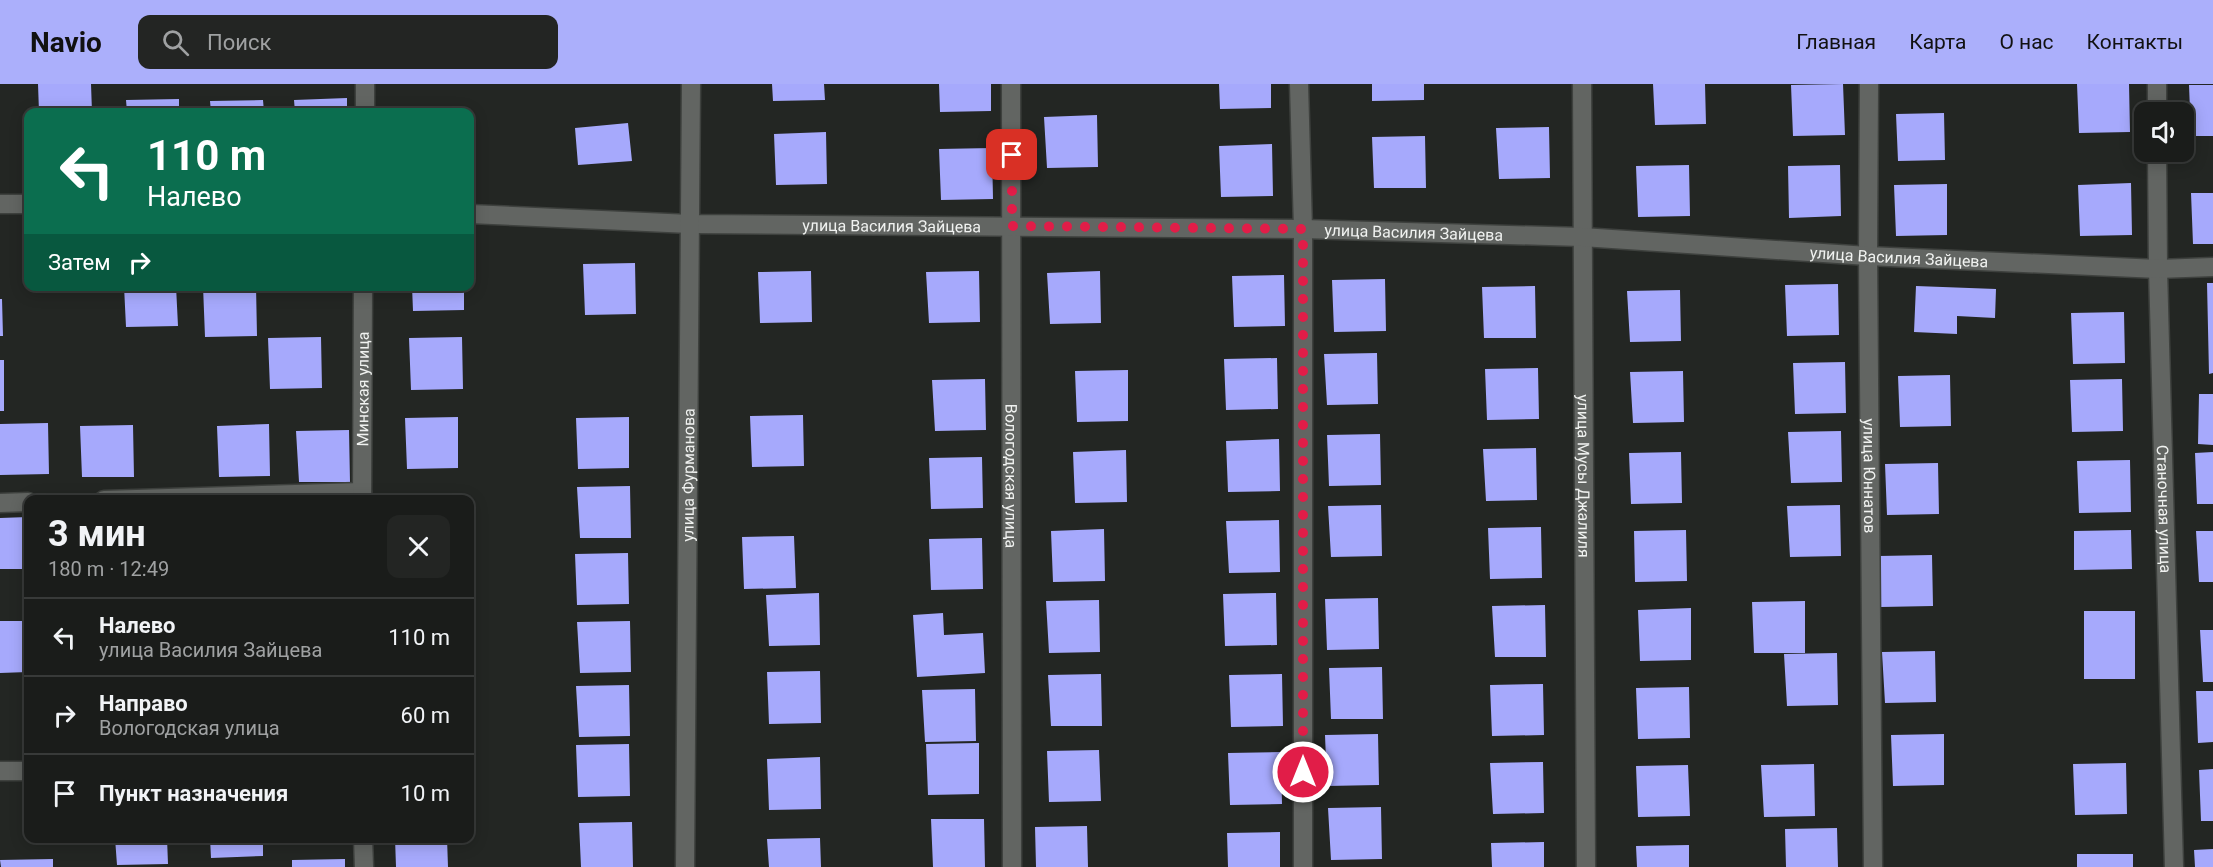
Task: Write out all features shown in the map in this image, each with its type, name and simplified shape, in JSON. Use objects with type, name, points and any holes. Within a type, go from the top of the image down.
[{"type":"street","points":[[365,84],[365,108]]},
{"type":"street","name":"улица Фурманова","points":[[685,867],[691,84]]},
{"type":"street","name":"Вологодская улица","points":[[1011,84],[1012,867]]},
{"type":"street","points":[[1299,84],[1303,229],[1303,867]]},
{"type":"street","name":"улица Мусы Джалиля","points":[[1582,84],[1586,867]]},
{"type":"street","name":"улица Юннатов","points":[[1869,84],[1868,256],[1874,867]]},
{"type":"street","points":[[2157,84],[2157,102]]},
{"type":"street","name":"Станочная улица","points":[[2157,162],[2174,867]]},
{"type":"street","points":[[0,204],[24,204]]},
{"type":"street","name":"улица Василия Зайцева","points":[[474,214],[690,224],[1303,229],[1582,237],[1868,256],[2158,269],[2213,267]]},
{"type":"street","name":"Минская улица","points":[[362,495],[363,291]]},
{"type":"street","points":[[0,503],[24,502]]},
{"type":"street","points":[[0,771],[24,771]]},
{"type":"street","points":[[363,843],[364,867]]},
{"type":"building","points":[[38,84],[91,84],[92,108],[39,108]]},
{"type":"building","points":[[772,84],[824,84],[825,100],[773,101]]},
{"type":"building","points":[[939,84],[991,84],[991,111],[940,112]]},
{"type":"building","points":[[1219,84],[1271,84],[1271,108],[1220,109]]},
{"type":"building","points":[[1372,84],[1424,84],[1424,100],[1372,101]]},
{"type":"building","points":[[1653,84],[1705,84],[1706,124],[1655,125]]},
{"type":"building","points":[[1843,84],[1845,135],[1793,136],[1791,85]]},
{"type":"building","points":[[2077,84],[2129,84],[2130,132],[2079,133]]},
{"type":"building","points":[[2189,85],[2213,85],[2213,136],[2194,136],[2194,102],[2190,102]]},
{"type":"building","points":[[347,98],[347,108],[295,108],[294,100]]},
{"type":"building","points":[[179,99],[179,108],[127,108],[126,100]]},
{"type":"building","points":[[263,100],[264,108],[211,108],[210,101]]},
{"type":"building","points":[[1944,113],[1945,160],[1898,161],[1896,114]]},
{"type":"building","points":[[1097,115],[1098,167],[1047,168],[1044,117]]},
{"type":"building","points":[[628,123],[632,161],[578,165],[575,128]]},
{"type":"building","points":[[1549,127],[1550,178],[1499,179],[1496,128]]},
{"type":"building","points":[[826,132],[827,184],[776,185],[774,134]]},
{"type":"building","points":[[1425,136],[1426,188],[1374,188],[1372,137]]},
{"type":"building","points":[[1272,144],[1273,196],[1221,197],[1219,146]]},
{"type":"building","points":[[992,148],[993,199],[941,200],[939,149]]},
{"type":"building","points":[[1689,165],[1690,216],[1638,217],[1636,166]]},
{"type":"building","points":[[1840,165],[1841,216],[1789,218],[1788,166]]},
{"type":"building","points":[[2131,183],[2132,235],[2080,236],[2078,185]]},
{"type":"building","points":[[1947,184],[1947,235],[1896,236],[1894,185]]},
{"type":"building","points":[[2191,193],[2213,193],[2213,244],[2193,244]]},
{"type":"building","points":[[635,263],[636,314],[585,315],[583,264]]},
{"type":"building","points":[[811,271],[812,322],[760,323],[758,272]]},
{"type":"building","points":[[979,271],[980,322],[929,323],[926,272]]},
{"type":"building","points":[[1100,271],[1101,323],[1050,324],[1047,273]]},
{"type":"building","points":[[1284,275],[1285,326],[1234,327],[1232,276]]},
{"type":"building","points":[[1385,279],[1386,331],[1334,332],[1332,280]]},
{"type":"building","points":[[2207,283],[2213,283],[2213,373],[2209,374]]},
{"type":"building","points":[[1838,284],[1839,335],[1787,336],[1785,285]]},
{"type":"building","points":[[1535,286],[1536,338],[1484,338],[1482,287]]},
{"type":"building","points":[[1916,286],[1996,289],[1995,318],[1957,316],[1957,334],[1914,332]]},
{"type":"building","points":[[1680,290],[1681,341],[1630,342],[1627,291]]},
{"type":"building","points":[[124,291],[176,291],[178,326],[126,327]]},
{"type":"building","points":[[203,291],[256,291],[257,336],[205,337]]},
{"type":"building","points":[[412,291],[464,291],[464,310],[413,311]]},
{"type":"building","points":[[0,299],[2,299],[3,336],[0,336]]},
{"type":"building","points":[[2124,312],[2125,363],[2073,364],[2071,313]]},
{"type":"building","points":[[321,337],[322,388],[270,389],[268,338]]},
{"type":"building","points":[[462,337],[463,389],[411,390],[409,338]]},
{"type":"building","points":[[1377,353],[1378,404],[1327,405],[1324,354]]},
{"type":"building","points":[[1277,358],[1278,409],[1226,410],[1224,359]]},
{"type":"building","points":[[0,360],[4,360],[4,411],[0,411]]},
{"type":"building","points":[[1845,362],[1846,413],[1795,414],[1793,363]]},
{"type":"building","points":[[1538,368],[1539,419],[1487,420],[1485,369]]},
{"type":"building","points":[[1128,370],[1128,421],[1077,422],[1075,371]]},
{"type":"building","points":[[1683,371],[1684,422],[1633,423],[1630,372]]},
{"type":"building","points":[[1950,375],[1951,426],[1900,427],[1898,376]]},
{"type":"building","points":[[985,379],[986,430],[935,431],[932,380]]},
{"type":"building","points":[[2122,379],[2123,431],[2072,432],[2070,380]]},
{"type":"building","points":[[2199,394],[2213,394],[2213,445],[2198,444]]},
{"type":"building","points":[[803,415],[804,466],[752,467],[750,416]]},
{"type":"building","points":[[458,417],[458,468],[407,469],[405,418]]},
{"type":"building","points":[[629,417],[629,468],[578,469],[576,418]]},
{"type":"building","points":[[48,423],[49,474],[0,475],[0,424]]},
{"type":"building","points":[[269,424],[270,476],[219,477],[217,426]]},
{"type":"building","points":[[133,425],[134,477],[82,477],[80,426]]},
{"type":"building","points":[[349,430],[350,482],[299,482],[296,431]]},
{"type":"building","points":[[1841,431],[1842,482],[1791,483],[1788,432]]},
{"type":"building","points":[[1380,434],[1381,485],[1329,486],[1327,435]]},
{"type":"building","points":[[1279,439],[1280,491],[1228,492],[1226,441]]},
{"type":"building","points":[[1536,448],[1537,500],[1486,501],[1483,449]]},
{"type":"building","points":[[1126,450],[1127,502],[1075,503],[1073,452]]},
{"type":"building","points":[[1681,452],[1682,503],[1631,504],[1629,453]]},
{"type":"building","points":[[2213,452],[2213,504],[2197,504],[2195,453]]},
{"type":"building","points":[[982,457],[983,508],[931,509],[929,458]]},
{"type":"building","points":[[2130,460],[2131,512],[2079,513],[2077,461]]},
{"type":"building","points":[[1938,463],[1939,514],[1887,515],[1885,464]]},
{"type":"building","points":[[630,486],[631,538],[580,538],[577,487]]},
{"type":"building","points":[[1381,505],[1382,556],[1331,557],[1328,506]]},
{"type":"building","points":[[1840,505],[1841,556],[1790,557],[1787,506]]},
{"type":"building","points":[[24,517],[24,569],[0,569],[0,518]]},
{"type":"building","points":[[1279,520],[1280,572],[1229,573],[1226,521]]},
{"type":"building","points":[[1541,527],[1542,578],[1490,579],[1488,528]]},
{"type":"building","points":[[1104,529],[1105,581],[1053,582],[1051,531]]},
{"type":"building","points":[[1686,530],[1687,581],[1635,582],[1634,531]]},
{"type":"building","points":[[2131,530],[2132,569],[2074,570],[2074,531]]},
{"type":"building","points":[[2196,531],[2213,531],[2213,582],[2199,582]]},
{"type":"building","points":[[794,536],[796,588],[744,589],[742,537]]},
{"type":"building","points":[[982,538],[983,589],[931,590],[929,539]]},
{"type":"building","points":[[628,553],[629,604],[577,605],[575,554]]},
{"type":"building","points":[[1932,555],[1933,606],[1881,607],[1879,556]]},
{"type":"building","points":[[819,593],[820,645],[769,646],[766,595]]},
{"type":"building","points":[[1276,593],[1277,645],[1225,646],[1223,594]]},
{"type":"building","points":[[1378,598],[1379,649],[1327,650],[1325,599]]},
{"type":"building","points":[[1099,600],[1100,652],[1049,653],[1046,601]]},
{"type":"building","points":[[1805,601],[1805,653],[1754,653],[1752,602]]},
{"type":"building","points":[[1545,605],[1546,657],[1495,657],[1492,606]]},
{"type":"building","points":[[1691,608],[1691,660],[1640,661],[1638,610]]},
{"type":"building","points":[[2084,611],[2135,611],[2135,679],[2084,679]]},
{"type":"building","points":[[943,613],[944,635],[983,633],[985,673],[917,677],[913,615]]},
{"type":"building","points":[[0,621],[24,621],[24,672],[0,673]]},
{"type":"building","points":[[630,621],[631,672],[580,673],[577,622]]},
{"type":"building","points":[[2200,630],[2213,630],[2213,682],[2203,682]]},
{"type":"building","points":[[1935,651],[1936,702],[1885,703],[1882,652]]},
{"type":"building","points":[[1837,653],[1838,705],[1787,706],[1784,654]]},
{"type":"building","points":[[1382,667],[1383,719],[1331,719],[1329,668]]},
{"type":"building","points":[[820,671],[821,723],[769,724],[767,672]]},
{"type":"building","points":[[1101,674],[1102,726],[1051,726],[1048,675]]},
{"type":"building","points":[[1282,674],[1283,726],[1231,727],[1229,675]]},
{"type":"building","points":[[1543,684],[1544,735],[1492,736],[1490,685]]},
{"type":"building","points":[[629,685],[630,736],[579,737],[576,686]]},
{"type":"building","points":[[1689,687],[1690,738],[1638,739],[1636,688]]},
{"type":"building","points":[[975,689],[976,741],[925,742],[922,690]]},
{"type":"building","points":[[2196,691],[2213,691],[2213,742],[2198,743]]},
{"type":"building","points":[[1378,734],[1379,785],[1327,786],[1325,735]]},
{"type":"building","points":[[1944,734],[1944,785],[1893,786],[1891,735]]},
{"type":"building","points":[[979,743],[979,794],[928,795],[926,744]]},
{"type":"building","points":[[629,744],[630,796],[578,797],[576,745]]},
{"type":"building","points":[[1099,750],[1101,801],[1049,802],[1047,751]]},
{"type":"building","points":[[1281,752],[1282,804],[1230,805],[1228,753]]},
{"type":"building","points":[[820,757],[821,809],[769,810],[767,759]]},
{"type":"building","points":[[1543,762],[1544,813],[1493,814],[1490,763]]},
{"type":"building","points":[[2126,763],[2127,814],[2075,815],[2073,764]]},
{"type":"building","points":[[1814,764],[1815,816],[1764,817],[1761,765]]},
{"type":"building","points":[[1688,765],[1690,816],[1638,817],[1636,766]]},
{"type":"building","points":[[2213,769],[2213,821],[2201,821],[2199,770]]},
{"type":"building","points":[[1381,807],[1382,859],[1331,860],[1328,808]]},
{"type":"building","points":[[931,819],[984,819],[985,867],[933,867]]},
{"type":"building","points":[[632,822],[633,867],[581,867],[579,823]]},
{"type":"building","points":[[1087,826],[1088,867],[1036,867],[1035,827]]},
{"type":"building","points":[[1837,828],[1838,867],[1786,867],[1785,829]]},
{"type":"building","points":[[1280,832],[1280,867],[1228,867],[1227,833]]},
{"type":"building","points":[[820,838],[821,867],[769,867],[767,839]]},
{"type":"building","points":[[1544,842],[1544,867],[1492,867],[1491,843]]},
{"type":"building","points":[[115,843],[167,843],[168,864],[117,865]]},
{"type":"building","points":[[210,843],[263,843],[263,856],[211,858]]},
{"type":"building","points":[[395,843],[447,843],[448,867],[396,867]]},
{"type":"building","points":[[1689,845],[1689,867],[1637,867],[1636,846]]},
{"type":"building","points":[[2213,849],[2213,867],[2195,867],[2194,850]]},
{"type":"building","points":[[2077,854],[2133,854],[2133,867],[2077,867]]},
{"type":"building","points":[[53,859],[53,867],[1,867],[0,860]]},
{"type":"building","points":[[345,859],[345,867],[292,867],[292,860]]},
{"type":"route","points":[[1012,155],[1012,226],[1303,229],[1303,772]]}]
